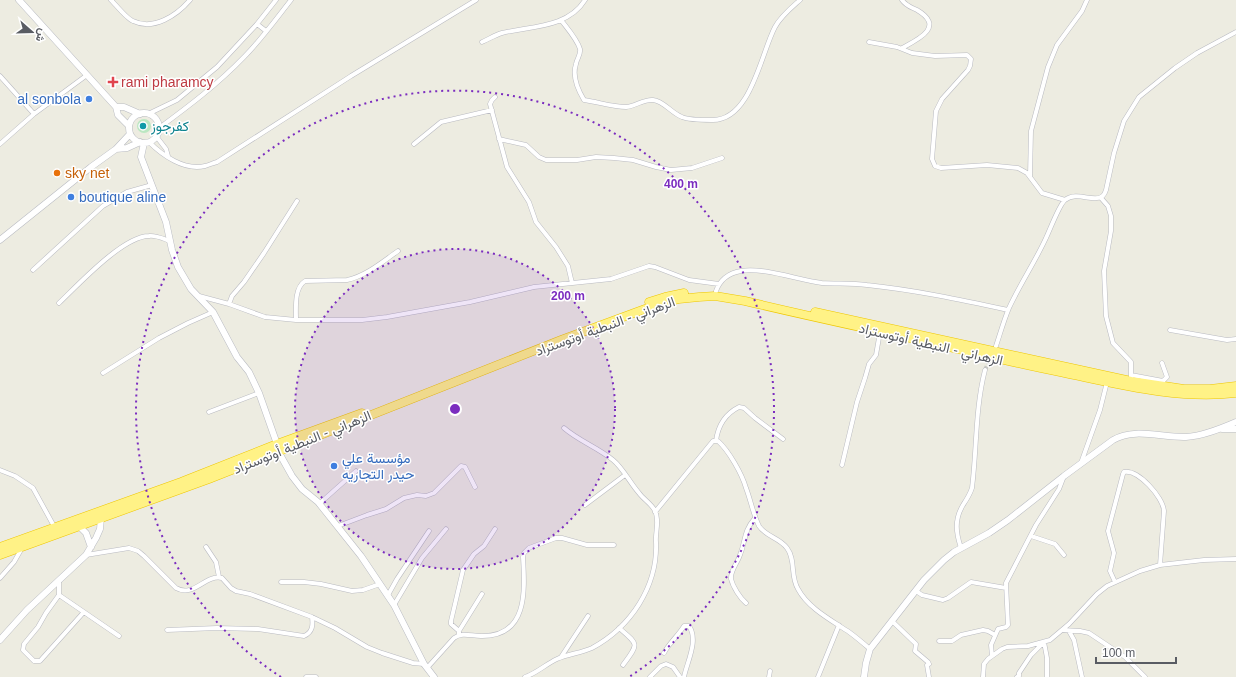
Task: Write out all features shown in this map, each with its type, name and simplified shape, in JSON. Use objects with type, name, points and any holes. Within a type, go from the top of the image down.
[{"type":"highway","name":"الزهراني - النبطية أوتوستراد","points":[[278,448],[646,303],[682,293],[717,288],[920,338],[1008,362],[1107,382],[1180,394],[1216,395],[1236,393]]},
{"type":"highway","name":"الزهراني - النبطية أوتوستراد","points":[[0,555],[101,518],[166,491],[561,340],[653,306],[679,299],[715,296],[745,301],[880,332],[920,338],[1184,389],[1210,389],[1236,386]]},
{"type":"highway","name":"الزهراني - النبطية أوتوستراد","points":[[0,547],[166,491]]},
{"type":"street","points":[[19,0],[116,107],[118,115],[129,126]]},
{"type":"street","points":[[111,0],[132,21],[145,25],[170,18],[181,10],[190,0]]},
{"type":"street","points":[[116,107],[124,107],[140,114],[148,114],[177,100],[212,72],[257,24],[276,0]]},
{"type":"street","points":[[116,149],[127,148],[156,136],[159,128],[217,83],[245,56],[291,0]]},
{"type":"street","points":[[140,114],[131,120],[129,126],[130,134],[133,138],[144,142],[162,154],[182,164],[192,167],[204,167],[217,162],[351,76],[476,0]]},
{"type":"street","points":[[482,42],[500,33],[539,27],[561,20],[574,12],[585,0]]},
{"type":"street","points":[[561,20],[580,49],[580,55],[576,64],[575,73],[577,83],[584,100],[628,107],[651,100],[660,102],[682,117],[713,120],[721,119],[727,116],[736,110],[746,98],[775,26],[800,0]]},
{"type":"street","points":[[902,0],[923,15],[930,27],[923,36],[902,48]]},
{"type":"street","points":[[1030,176],[1031,131],[1048,67],[1057,45],[1082,11],[1088,0]]},
{"type":"street","points":[[257,24],[266,31]]},
{"type":"street","points":[[1101,198],[1106,190],[1114,153],[1124,121],[1139,97],[1175,68],[1210,45],[1236,32]]},
{"type":"street","points":[[869,42],[902,48],[912,53],[936,56],[967,55],[971,59],[972,62],[968,70],[942,99],[938,106],[931,155],[935,166],[941,168],[978,165],[1024,170],[1042,193],[1065,200],[1075,196],[1101,198],[1108,206],[1111,216],[1111,231],[1104,271],[1104,292],[1106,316],[1113,343],[1131,361],[1131,378],[1163,381],[1167,378],[1167,375],[1162,363]]},
{"type":"street","points":[[0,144],[34,114],[87,75]]},
{"type":"street","points":[[0,76],[34,114]]},
{"type":"street","points":[[495,97],[491,102],[492,110],[506,167],[529,202],[536,222],[556,247],[568,266],[572,283]]},
{"type":"street","points":[[414,144],[441,122],[492,110]]},
{"type":"street","points":[[148,114],[156,119],[159,128]]},
{"type":"street","points":[[0,240],[91,167],[116,149],[130,134]]},
{"type":"street","points":[[156,136],[166,149],[168,156]]},
{"type":"street","points":[[499,139],[526,145],[539,157],[546,160],[577,160],[596,157],[614,158],[633,160],[671,170],[692,168],[722,158]]},
{"type":"street","points":[[144,142],[141,157],[166,222],[178,267],[191,289],[213,312],[237,356],[249,372],[259,393],[278,448],[292,476],[302,489],[319,504],[338,526],[361,556],[394,605],[428,672]]},
{"type":"street","points":[[33,270],[103,206],[127,192],[152,185]]},
{"type":"street","points":[[996,346],[1008,310],[1025,275],[1044,244],[1065,200]]},
{"type":"street","points":[[229,304],[232,296],[244,282],[264,253],[297,201]]},
{"type":"street","points":[[59,303],[122,246],[131,241],[149,235],[170,241]]},
{"type":"street","points":[[296,320],[298,289],[302,283],[305,281],[353,279],[372,270],[398,251]]},
{"type":"street","points":[[198,296],[229,304],[265,317],[296,320],[362,320],[470,302],[534,287],[610,279],[649,266],[717,288],[726,276],[742,270],[822,283],[885,287],[1008,310]]},
{"type":"street","points":[[103,373],[159,338],[213,312]]},
{"type":"street","points":[[1170,330],[1222,339],[1236,339]]},
{"type":"street","points":[[842,465],[857,402],[869,364],[876,355],[880,332]]},
{"type":"street","points":[[961,548],[956,532],[956,522],[959,512],[971,493],[972,488],[977,414],[979,396],[985,370]]},
{"type":"street","points":[[1081,464],[1100,410],[1107,382]]},
{"type":"street","points":[[209,412],[259,393]]},
{"type":"street","points":[[716,441],[717,431],[722,419],[739,407],[744,408],[783,439]]},
{"type":"street","points":[[864,677],[870,649],[916,591],[944,560],[1008,520],[1064,476],[1118,437],[1131,434],[1143,434],[1186,437],[1221,429],[1236,422]]},
{"type":"street","points":[[526,677],[532,675],[547,664],[561,657],[592,647],[606,639],[619,628],[633,612],[647,591],[656,564],[657,530],[655,512],[612,459],[601,450],[572,436],[564,428]]},
{"type":"street","points":[[1221,429],[1236,429]]},
{"type":"street","points":[[655,512],[713,441],[716,441]]},
{"type":"street","points":[[716,441],[723,446],[740,473],[746,487],[755,518],[760,528],[777,539],[790,553],[794,583],[803,597],[870,649]]},
{"type":"street","points":[[338,526],[386,509],[404,498],[413,495],[426,496],[434,493],[461,466],[465,467],[475,487]]},
{"type":"street","points":[[0,470],[15,476],[33,488],[55,528]]},
{"type":"street","points":[[319,504],[339,484],[356,471]]},
{"type":"street","points":[[1115,582],[1110,571],[1114,553],[1108,531],[1124,472],[1130,472],[1154,489],[1163,504],[1164,511],[1160,565]]},
{"type":"street","points":[[585,505],[625,475]]},
{"type":"street","points":[[992,656],[991,645],[998,629],[1008,626],[1006,588],[1008,579],[1030,536],[1059,489],[1064,476]]},
{"type":"street","points":[[0,640],[27,610],[86,555],[100,529],[101,518]]},
{"type":"street","points":[[746,603],[737,594],[731,579],[740,556],[746,530],[755,518]]},
{"type":"street","points":[[79,526],[86,533],[91,547]]},
{"type":"street","points":[[495,529],[484,546],[470,559],[461,575],[451,621],[451,624],[459,633],[487,636],[505,632],[511,627],[518,616],[522,603],[524,590],[523,557],[524,553],[529,548],[562,538],[587,545],[614,545]]},
{"type":"street","points":[[394,605],[422,558],[446,530]]},
{"type":"street","points":[[388,595],[429,531]]},
{"type":"street","points":[[1030,536],[1055,544],[1064,555]]},
{"type":"street","points":[[0,578],[14,562],[22,547]]},
{"type":"street","points":[[206,547],[216,562],[219,577]]},
{"type":"street","points":[[86,555],[129,548],[138,551],[176,588],[181,591],[187,591],[219,577],[224,579],[229,586],[236,591],[250,594],[312,617],[372,649],[413,663],[428,672]]},
{"type":"street","points":[[983,677],[984,664],[1002,649],[1007,647],[1028,646],[1050,640],[1062,630],[1096,594],[1107,586],[1140,570],[1160,565],[1204,560],[1236,559]]},
{"type":"street","points":[[59,580],[59,595],[23,647],[23,650],[34,661],[40,661],[83,613]]},
{"type":"street","points":[[281,582],[315,583],[352,591],[363,590],[380,584]]},
{"type":"street","points":[[916,591],[922,595],[941,600],[948,598],[971,582],[1006,588]]},
{"type":"street","points":[[428,672],[459,633],[482,594]]},
{"type":"street","points":[[59,595],[83,613],[119,636]]},
{"type":"street","points":[[561,657],[588,616]]},
{"type":"street","points":[[167,630],[217,628],[262,629],[304,636],[311,631],[312,617]]},
{"type":"street","points":[[892,621],[916,644],[915,651],[928,662],[929,677]]},
{"type":"street","points":[[664,653],[684,626],[689,626],[691,630],[692,643],[684,677]]},
{"type":"street","points":[[818,677],[839,626]]},
{"type":"street","points":[[619,628],[632,639],[635,644],[635,649],[623,665]]},
{"type":"street","points":[[939,640],[952,641],[961,635],[983,630],[995,635]]},
{"type":"street","points":[[1062,630],[1090,633],[1125,657],[1145,677]]},
{"type":"street","points":[[1069,631],[1074,640],[1082,677]]},
{"type":"street","points":[[1017,677],[1031,655],[1044,642]]},
{"type":"street","points":[[1044,642],[1047,658],[1047,677]]},
{"type":"street","points":[[650,677],[661,666],[666,664],[673,667],[680,677]]},
{"type":"street","points":[[769,677],[770,671]]},
{"type":"street","points":[[306,677],[316,677]]},
{"type":"green space","points":[[141,119],[147,119],[151,123],[151,129],[147,133],[141,133],[137,129],[137,123]]},
{"type":"tunnel","points":[[985,370],[991,357]]},
{"type":"place","name":"rami pharamcy","points":[[113,82]]},
{"type":"place","name":"al sonbola","points":[[89,99]]},
{"type":"place","name":"كفرجوز","points":[[143,126]]},
{"type":"place","name":"sky net","points":[[57,173]]},
{"type":"place","name":"boutique aline","points":[[71,197]]},
{"type":"place","name":"مؤسسة علي حيدر التجاريه","points":[[334,466]]}]
